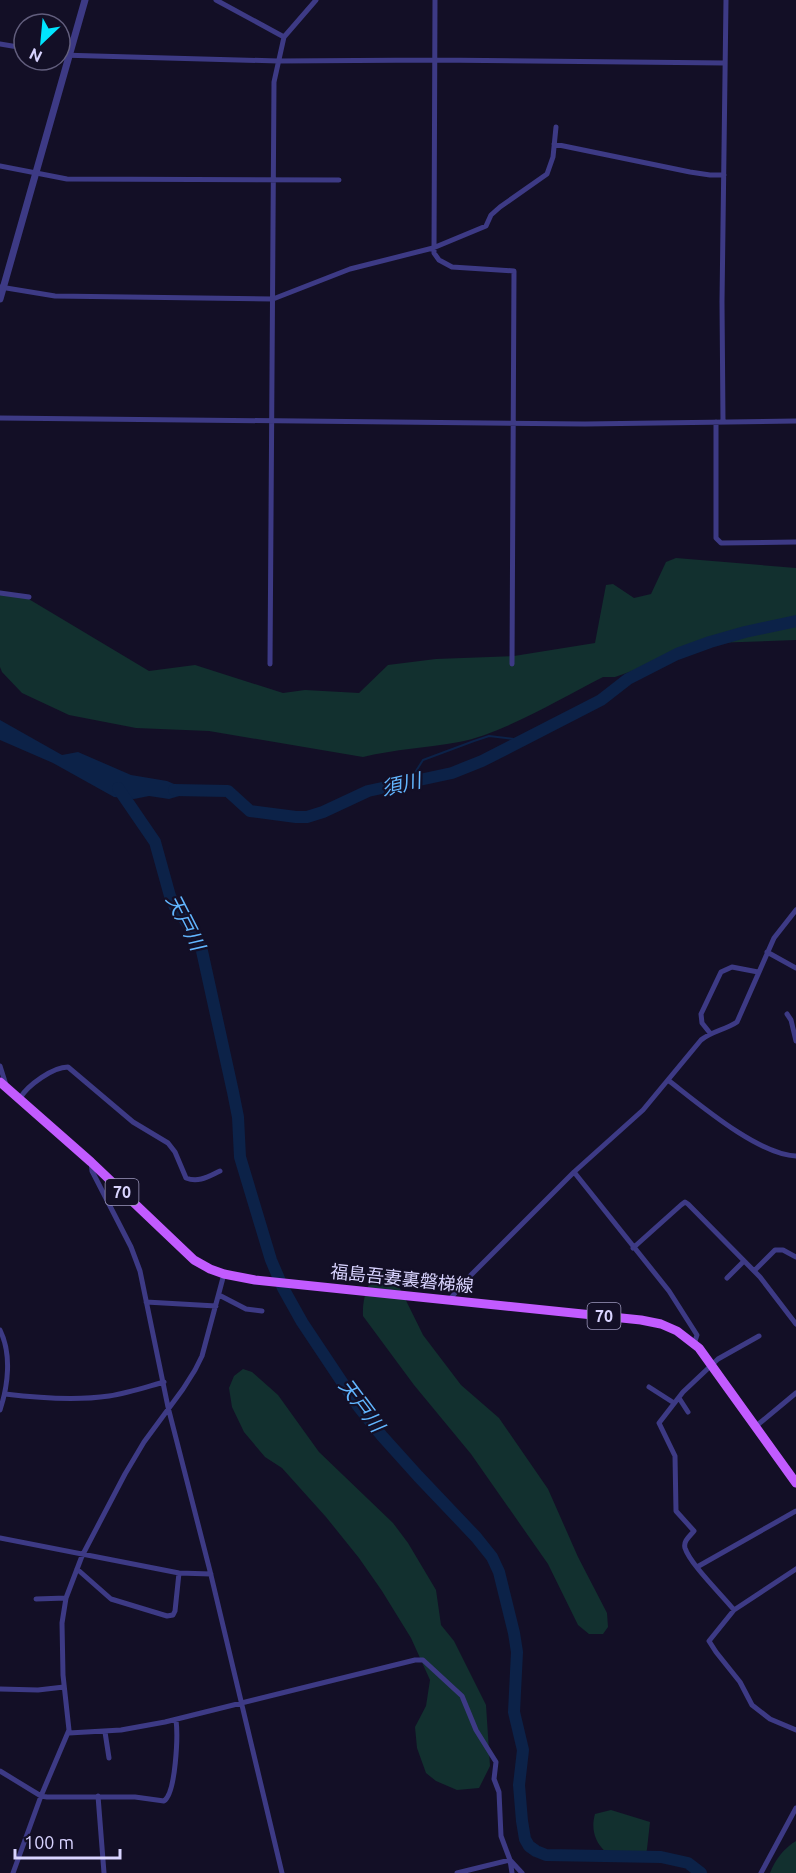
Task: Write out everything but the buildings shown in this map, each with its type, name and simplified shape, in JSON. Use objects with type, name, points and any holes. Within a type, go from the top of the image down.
[{"type":"main road","name":"福島吾妻裏磐梯線","points":[[3,1084],[91,1162],[188,1256],[205,1267],[255,1280],[651,1322],[677,1330],[694,1344],[712,1365],[796,1483]]},
{"type":"street","points":[[72,49],[85,0]]},
{"type":"street","points":[[216,0],[284,37]]},
{"type":"street","points":[[270,664],[274,85],[284,37],[316,0]]},
{"type":"street","points":[[435,0],[433,248],[439,260],[452,267],[514,272],[512,664]]},
{"type":"street","points":[[723,422],[726,0]]},
{"type":"street","points":[[72,57],[278,61],[725,63]]},
{"type":"street","points":[[0,299],[66,72]]},
{"type":"street","points":[[2,288],[55,296],[273,299],[350,269],[433,248],[486,226],[491,215],[500,207],[520,191],[543,178],[550,167],[556,128]]},
{"type":"street","points":[[554,144],[690,172],[724,175]]},
{"type":"street","points":[[0,166],[67,178],[339,180]]},
{"type":"street","points":[[0,418],[585,424],[796,422]]},
{"type":"street","points":[[716,422],[716,538],[721,543],[796,543]]},
{"type":"street","points":[[0,593],[29,597]]},
{"type":"street","points":[[450,1299],[466,1280],[574,1172],[643,1110],[701,1040],[729,1027],[739,1019],[767,952],[780,929],[796,910]]},
{"type":"street","points":[[767,952],[796,968]]},
{"type":"street","points":[[710,1034],[702,1023],[701,1014],[721,972],[732,967],[758,972]]},
{"type":"street","points":[[787,1014],[791,1020],[796,1041]]},
{"type":"street","points":[[0,1065],[3,1084]]},
{"type":"street","points":[[20,1098],[24,1091],[38,1080],[60,1068],[68,1067],[133,1122],[168,1143],[175,1152],[186,1178],[203,1179],[220,1171]]},
{"type":"street","points":[[668,1080],[735,1130],[772,1150],[796,1156]]},
{"type":"street","points":[[91,1162],[92,1171],[136,1257],[168,1407],[211,1574],[282,1873]]},
{"type":"street","points":[[574,1172],[669,1291],[697,1335],[694,1344]]},
{"type":"street","points":[[633,1248],[685,1202],[772,1290],[796,1324]]},
{"type":"street","points":[[754,1271],[775,1250],[783,1250],[796,1257]]},
{"type":"street","points":[[727,1278],[744,1261]]},
{"type":"street","points":[[13,1873],[41,1796],[69,1733],[64,1687],[62,1628],[66,1598],[82,1556],[131,1464],[168,1407],[183,1389],[202,1356],[225,1274]]},
{"type":"street","points":[[219,1295],[246,1309],[262,1311]]},
{"type":"street","points":[[146,1302],[216,1306]]},
{"type":"street","points":[[0,1330],[4,1341],[7,1367],[5,1394],[0,1410]]},
{"type":"street","points":[[734,1610],[697,1567],[684,1545],[694,1531],[676,1512],[675,1456],[659,1424],[679,1398],[718,1359],[759,1336]]},
{"type":"street","points":[[5,1394],[95,1397],[129,1392],[164,1382]]},
{"type":"street","points":[[649,1387],[674,1404]]},
{"type":"street","points":[[755,1427],[796,1393]]},
{"type":"street","points":[[679,1398],[688,1412]]},
{"type":"street","points":[[697,1567],[796,1511]]},
{"type":"street","points":[[0,1538],[82,1556],[179,1573],[211,1574]]},
{"type":"street","points":[[77,1569],[111,1599],[167,1616],[173,1615],[175,1611],[179,1573]]},
{"type":"street","points":[[796,1569],[734,1610],[709,1639],[712,1648],[738,1678],[756,1710],[777,1723],[796,1730]]},
{"type":"street","points":[[36,1599],[66,1598]]},
{"type":"street","points":[[69,1733],[105,1732],[176,1720],[415,1660],[426,1662],[462,1696],[476,1730],[496,1762],[494,1779],[498,1792],[499,1828],[512,1873]]},
{"type":"street","points":[[0,1689],[38,1690],[64,1687]]},
{"type":"street","points":[[0,1771],[41,1796],[135,1797],[160,1802],[167,1800],[175,1762],[176,1720]]},
{"type":"street","points":[[105,1732],[109,1758]]},
{"type":"street","points":[[98,1796],[104,1873]]},
{"type":"street","points":[[761,1873],[796,1808]]},
{"type":"street","points":[[458,1873],[510,1860]]},
{"type":"street","points":[[510,1860],[522,1873]]},
{"type":"green space","points":[[676,558],[796,568],[796,640],[712,643],[615,677],[603,677],[514,723],[477,737],[447,744],[363,757],[209,731],[136,728],[69,715],[22,693],[0,667],[0,593],[27,598],[149,671],[195,665],[283,693],[305,690],[359,693],[388,665],[436,659],[514,656],[595,643],[606,585],[613,584],[634,598],[651,594],[666,562]]},
{"type":"green space","points":[[390,1268],[423,1335],[461,1385],[499,1418],[548,1489],[578,1557],[607,1613],[608,1627],[603,1634],[589,1634],[578,1625],[548,1564],[471,1454],[414,1385],[363,1316],[365,1297],[374,1275],[377,1270]]},
{"type":"green space","points":[[243,1369],[252,1372],[278,1395],[319,1452],[393,1523],[408,1543],[436,1590],[441,1625],[454,1641],[486,1705],[490,1766],[479,1788],[457,1790],[436,1781],[426,1773],[417,1748],[415,1727],[426,1706],[430,1680],[411,1638],[359,1558],[326,1517],[282,1468],[265,1457],[244,1432],[232,1407],[229,1388],[234,1376]]},
{"type":"green space","points":[[611,1810],[650,1822],[645,1858],[623,1860],[605,1851],[599,1844],[593,1825],[595,1814]]},
{"type":"green space","points":[[796,1841],[796,1873],[770,1873],[780,1855]]},
{"type":"water","points":[[0,720],[62,755],[78,752],[131,775],[167,781],[193,792],[169,799],[149,796],[134,799],[114,797],[53,763],[0,740]]},
{"type":"waterway","name":"須川","points":[[174,790],[228,791],[250,811],[307,817],[368,791],[452,773],[482,761],[601,700],[628,679],[677,654],[745,632],[796,621]]},
{"type":"waterway","points":[[409,782],[423,760],[474,741],[489,736],[522,740]]},
{"type":"waterway","name":"天戸川","points":[[118,788],[155,842],[170,896],[175,907],[196,935],[202,951],[238,1117],[240,1157],[271,1260],[283,1288],[302,1322],[358,1406],[418,1476],[476,1537],[492,1557],[499,1572],[517,1652],[514,1712],[523,1750],[519,1785],[525,1839],[529,1846],[546,1855],[661,1857],[688,1863],[701,1873]]}]
